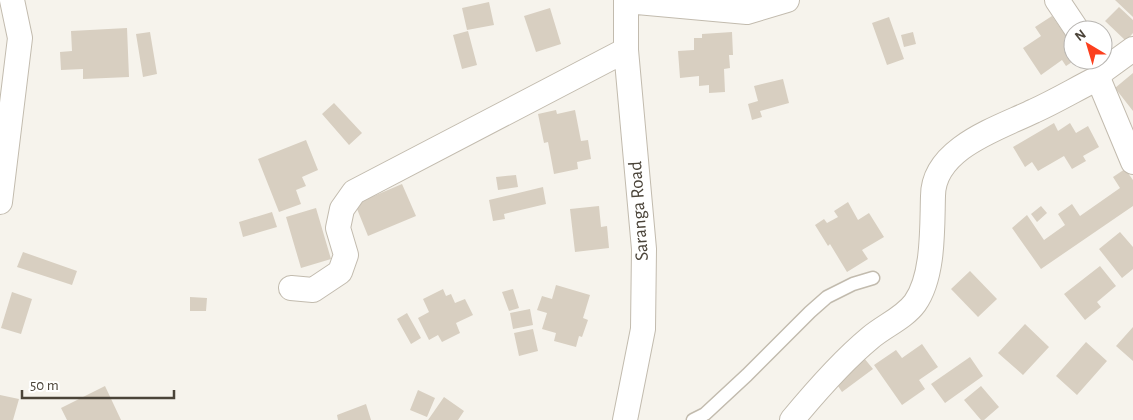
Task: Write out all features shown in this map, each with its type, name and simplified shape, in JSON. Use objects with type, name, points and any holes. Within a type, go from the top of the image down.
[{"type":"street","points":[[0,202],[20,38],[12,0]]},
{"type":"street","points":[[626,1],[747,12],[787,0]]},
{"type":"street","points":[[1057,0],[1070,20]]},
{"type":"street","name":"Saranga Road","points":[[625,420],[643,328],[644,250],[626,50],[626,1]]},
{"type":"street","points":[[1113,61],[1133,49]]},
{"type":"street","points":[[291,288],[313,290],[340,272],[346,255],[338,228],[342,209],[354,192],[626,50]]},
{"type":"street","points":[[792,420],[847,359],[871,337],[915,304],[923,288],[931,256],[932,193],[938,174],[948,160],[961,147],[982,135],[1035,111],[1098,70]]},
{"type":"street","points":[[1100,70],[1133,162]]},
{"type":"lane","points":[[693,420],[705,414],[827,297],[853,284],[873,278]]},
{"type":"building","points":[[1115,0],[1133,0],[1133,17]]},
{"type":"building","points":[[489,2],[494,25],[467,30],[462,8]]},
{"type":"building","points":[[1119,7],[1133,20],[1133,33],[1126,41],[1113,29],[1113,20],[1106,20]]},
{"type":"building","points":[[550,8],[561,44],[536,52],[524,16]]},
{"type":"building","points":[[1052,16],[1063,32],[1063,62],[1062,60],[1041,75],[1023,48],[1041,36],[1035,27]]},
{"type":"building","points":[[889,17],[904,59],[887,65],[872,23]]},
{"type":"building","points":[[127,28],[129,77],[83,79],[83,69],[61,70],[60,52],[72,51],[71,31]]},
{"type":"building","points":[[468,31],[477,65],[462,69],[453,35]]},
{"type":"building","points":[[150,32],[157,74],[143,77],[136,34]]},
{"type":"building","points":[[732,32],[733,55],[729,55],[730,68],[724,69],[725,92],[709,93],[709,85],[699,86],[699,76],[680,78],[678,51],[694,50],[694,38],[702,38],[702,34]]},
{"type":"building","points":[[913,32],[916,44],[904,47],[901,35]]},
{"type":"building","points":[[1133,73],[1133,111],[1115,88]]},
{"type":"building","points":[[783,79],[789,103],[760,111],[762,117],[752,120],[748,104],[758,101],[754,86]]},
{"type":"building","points":[[334,103],[362,133],[349,145],[322,114]]},
{"type":"building","points":[[556,110],[557,114],[575,110],[581,141],[588,140],[591,159],[577,162],[578,169],[554,174],[548,142],[544,143],[538,114]]},
{"type":"building","points":[[1054,123],[1058,131],[1070,123],[1076,133],[1088,126],[1099,147],[1083,156],[1086,161],[1072,169],[1064,156],[1038,171],[1032,162],[1025,167],[1013,147]]},
{"type":"building","points":[[306,140],[318,170],[302,177],[306,186],[296,190],[301,204],[279,212],[258,159]]},
{"type":"building","points":[[1125,169],[1133,180],[1133,206],[1041,269],[1012,228],[1027,215],[1044,240],[1065,225],[1058,214],[1072,204],[1080,216],[1120,188],[1113,177]]},
{"type":"building","points":[[516,175],[518,187],[498,190],[496,177]]},
{"type":"building","points":[[402,184],[416,216],[368,236],[355,204]]},
{"type":"building","points":[[543,187],[546,204],[504,214],[505,219],[493,221],[489,200]]},
{"type":"building","points":[[848,202],[858,220],[869,213],[884,237],[862,250],[868,259],[847,272],[830,244],[828,246],[815,225],[824,219],[827,223],[838,217],[834,211]]},
{"type":"building","points":[[599,206],[601,227],[607,226],[609,248],[575,252],[570,209]]},
{"type":"building","points":[[1041,206],[1047,213],[1037,222],[1031,214]]},
{"type":"building","points":[[316,208],[331,259],[301,268],[286,217]]},
{"type":"building","points":[[272,212],[277,227],[243,237],[239,222]]},
{"type":"building","points":[[1120,232],[1133,247],[1133,269],[1122,278],[1099,249]]},
{"type":"building","points":[[23,252],[77,271],[72,285],[17,267]]},
{"type":"building","points":[[1100,266],[1116,286],[1097,302],[1101,307],[1085,320],[1064,294]]},
{"type":"building","points":[[970,271],[997,299],[978,317],[951,289]]},
{"type":"building","points":[[556,285],[590,295],[583,318],[588,320],[582,337],[579,336],[576,347],[554,341],[556,333],[542,329],[547,313],[537,310],[542,296],[552,299]]},
{"type":"building","points":[[443,289],[446,296],[451,294],[455,303],[465,299],[473,315],[456,323],[460,333],[442,342],[438,335],[429,340],[418,318],[429,312],[423,299]]},
{"type":"building","points":[[513,289],[519,308],[509,311],[502,292]]},
{"type":"building","points":[[12,292],[32,299],[21,334],[1,328]]},
{"type":"building","points":[[190,297],[207,298],[206,311],[190,311]]},
{"type":"building","points":[[530,309],[533,325],[513,329],[510,313]]},
{"type":"building","points":[[407,313],[421,338],[411,344],[397,319]]},
{"type":"building","points":[[1025,324],[1049,347],[1023,375],[998,353]]},
{"type":"building","points":[[1133,327],[1133,361],[1116,346]]},
{"type":"building","points":[[533,329],[538,351],[519,356],[514,333]]},
{"type":"building","points":[[1086,342],[1107,361],[1077,395],[1056,376]]},
{"type":"building","points":[[922,344],[938,367],[919,380],[925,389],[902,405],[874,365],[896,350],[902,358]]},
{"type":"building","points":[[970,357],[983,376],[945,403],[931,384]]},
{"type":"building","points":[[864,358],[873,369],[842,392],[834,380]]},
{"type":"building","points":[[105,386],[121,420],[67,420],[61,408]]},
{"type":"building","points":[[981,386],[999,407],[984,420],[981,420],[964,400]]},
{"type":"building","points":[[418,390],[435,398],[427,417],[410,410]]},
{"type":"building","points":[[0,395],[19,399],[13,420],[0,420]]},
{"type":"building","points":[[444,397],[464,411],[458,420],[428,420]]},
{"type":"building","points":[[366,404],[371,420],[338,420],[337,415]]}]
